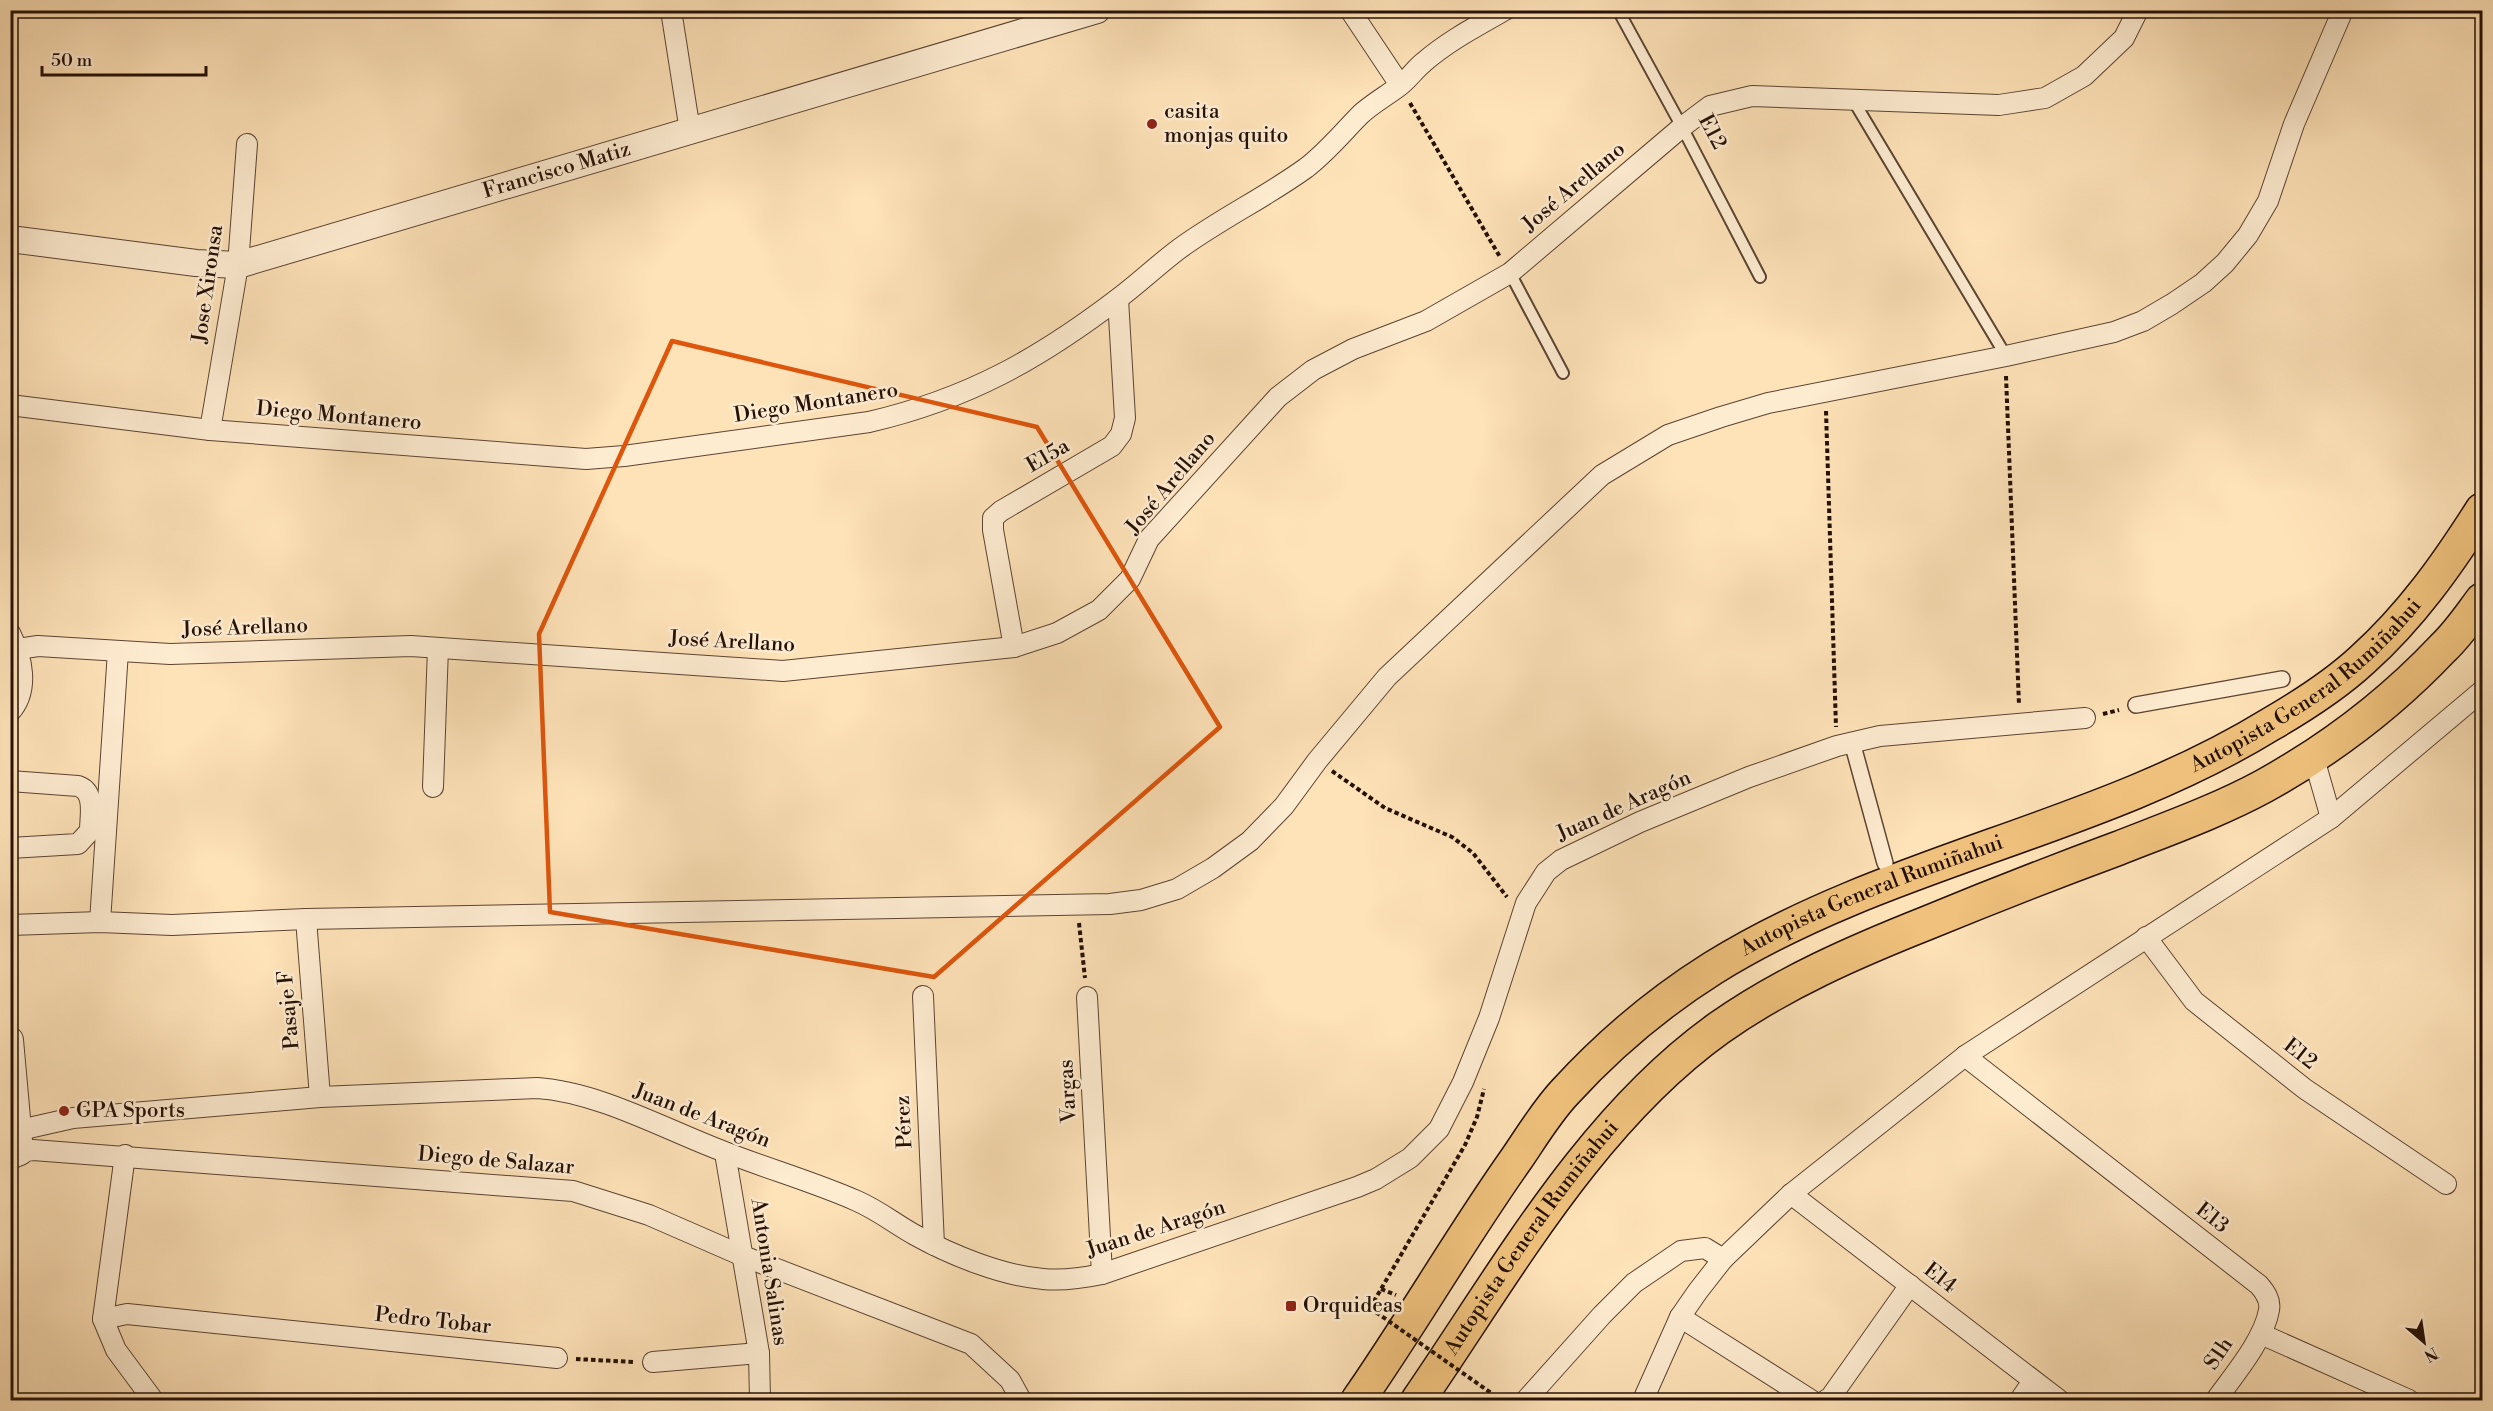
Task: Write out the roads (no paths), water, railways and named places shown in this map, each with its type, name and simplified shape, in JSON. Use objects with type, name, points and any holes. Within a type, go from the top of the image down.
[{"type":"highway","name":"Autopista General Rumiñahui","points":[[1358,1401],[1419,1311],[1497,1186],[1562,1094],[1609,1047],[1668,1000],[1712,969],[1763,939],[1843,901],[2157,784],[2242,742],[2300,707],[2334,674],[2360,663],[2406,616],[2444,570],[2482,510]]},
{"type":"highway","name":"Autopista General Rumiñahui","points":[[1429,1394],[1540,1218],[1609,1132],[1655,1080],[1719,1029],[1783,987],[1863,949],[2178,825],[2263,787],[2376,710],[2444,647],[2482,600]]},
{"type":"street","points":[[671,10],[690,131]]},
{"type":"street","name":"Francisco Matiz","points":[[10,239],[196,263],[238,265],[690,131],[1069,14],[1097,10]]},
{"type":"street","points":[[1350,10],[1400,85]]},
{"type":"street","name":"Diego Montanero","points":[[10,405],[210,430],[586,459],[624,456],[869,422],[935,404],[986,384],[1034,357],[1118,299],[1214,224],[1305,168],[1334,144],[1362,113],[1400,85],[1423,62],[1505,10]]},
{"type":"street","name":"José Arellano","points":[[14,641],[38,646],[170,654],[411,646],[783,671],[1014,647],[1057,633],[1099,610],[1130,579],[1149,539],[1278,397],[1313,370],[1353,349],[1426,321],[1510,273],[1682,127],[1710,106],[1752,96],[2000,105],[2045,98],[2084,76],[2100,61],[2124,38],[2138,10]]},
{"type":"street","points":[[10,925],[100,922],[172,925],[306,920],[1110,904],[1141,900],[1177,889],[1213,868],[1250,841],[1284,806],[1317,760],[1387,677],[1602,475],[1668,435],[1768,403],[2006,356],[2114,332],[2143,321],[2203,283],[2225,263],[2248,235],[2268,201],[2294,124],[2343,10]]},
{"type":"street","name":"Jose Xironsa","points":[[210,430],[238,265],[247,144]]},
{"type":"street","name":"E15a","points":[[1014,647],[993,530],[993,518],[1112,446],[1121,434],[1125,418],[1118,299]]},
{"type":"street","points":[[10,712],[21,686],[23,664],[14,641]]},
{"type":"street","points":[[433,787],[438,648]]},
{"type":"street","points":[[100,922],[118,651]]},
{"type":"street","points":[[2136,705],[2282,679]]},
{"type":"street","points":[[1643,1401],[1680,1317],[1723,1260],[1791,1194],[1965,1056],[2331,818],[2482,691]]},
{"type":"street","name":"Juan de Aragón","points":[[17,1146],[73,1118],[320,1097],[556,1089],[582,1095],[725,1153],[856,1200],[934,1245],[968,1259],[1029,1277],[1063,1279],[1102,1274],[1357,1187],[1377,1179],[1410,1158],[1439,1129],[1448,1113],[1489,1018],[1522,918],[1535,888],[1546,872],[1561,860],[1651,817],[1749,777],[1844,744],[1880,736],[2085,718]]},
{"type":"street","points":[[1844,744],[1884,863]]},
{"type":"street","points":[[2313,755],[2331,818]]},
{"type":"street","points":[[10,782],[78,786],[85,788],[90,796],[90,831],[78,844],[10,848]]},
{"type":"street","name":"Pasaje F","points":[[306,920],[320,1097]]},
{"type":"street","name":"E12","points":[[2146,937],[2194,1001],[2305,1089],[2446,1184]]},
{"type":"street","name":"Pérez","points":[[922,996],[934,1245]]},
{"type":"street","name":"Vargas","points":[[1088,997],[1102,1274]]},
{"type":"street","points":[[10,1040],[17,1146]]},
{"type":"street","name":"E13","points":[[1965,1056],[2259,1285],[2267,1295],[2270,1309],[2261,1334]]},
{"type":"street","name":"Diego de Salazar","points":[[17,1146],[33,1150],[125,1155],[573,1191],[649,1215],[743,1256],[971,1344],[1010,1380],[1021,1401]]},
{"type":"street","name":"Antonia Salinas","points":[[725,1153],[759,1353],[760,1401]]},
{"type":"street","points":[[125,1155],[103,1319],[116,1350],[153,1401]]},
{"type":"street","name":"E14","points":[[1791,1194],[2059,1401]]},
{"type":"street","points":[[1526,1401],[1602,1315],[1634,1283],[1657,1266],[1681,1251],[1705,1248],[1723,1260]]},
{"type":"street","points":[[1826,1401],[1910,1285]]},
{"type":"street","name":"Pedro Tobar","points":[[103,1319],[127,1314],[557,1358]]},
{"type":"street","points":[[1680,1317],[1811,1401]]},
{"type":"street","points":[[2261,1334],[2409,1401]]},
{"type":"street","name":"S1h","points":[[2216,1401],[2261,1334]]},
{"type":"street","points":[[653,1362],[759,1353]]},
{"type":"street","points":[[2020,1401],[2033,1381]]},
{"type":"lane","name":"E12","points":[[1618,10],[1760,277]]},
{"type":"lane","points":[[1853,100],[2006,356]]},
{"type":"lane","points":[[1510,273],[1563,374]]},
{"type":"place","name":"casita monjas quito","points":[[1152,124]]},
{"type":"place","name":"GPA Sports","points":[[64,1111]]},
{"type":"place","name":"Orquideas","points":[[1291,1306]]}]
